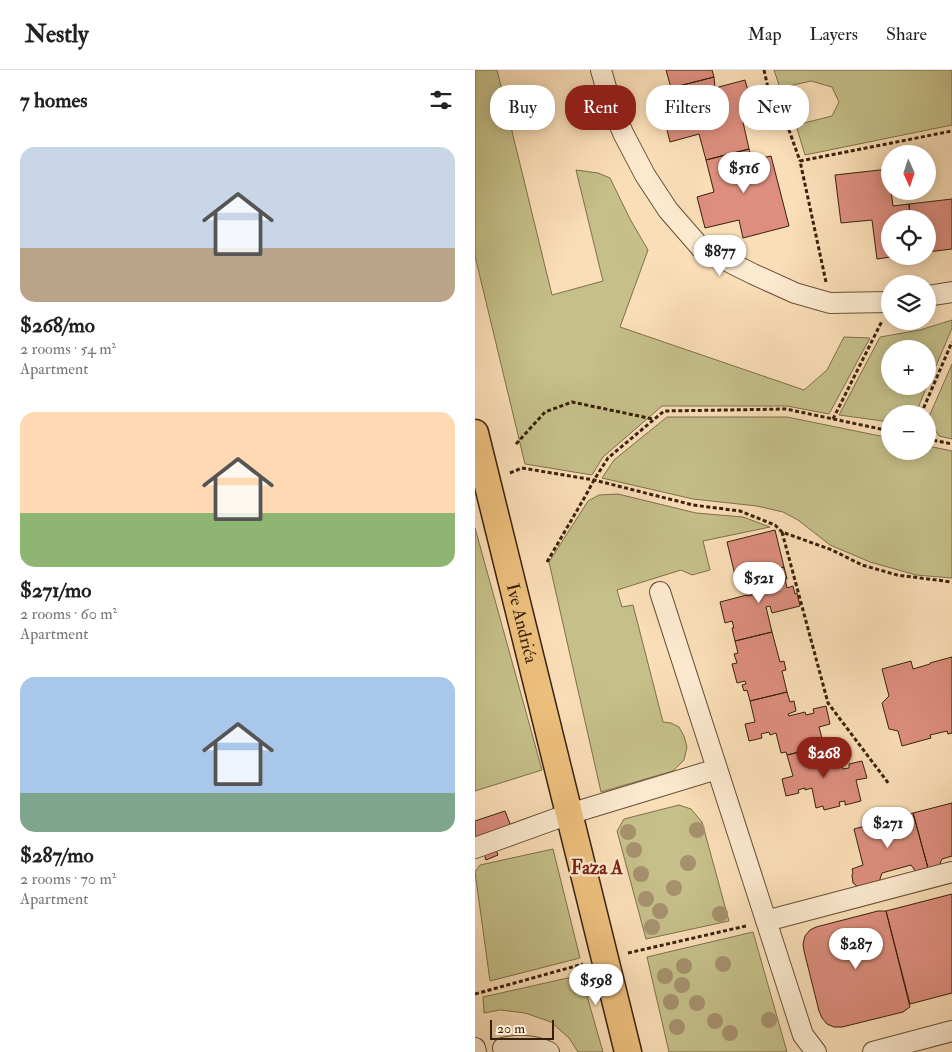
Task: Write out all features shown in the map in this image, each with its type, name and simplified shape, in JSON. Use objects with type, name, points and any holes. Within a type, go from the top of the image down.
[{"type":"main road","name":"Ive Andrića","points":[[475,433],[628,1052]]},
{"type":"street","points":[[601,70],[609,98],[623,133],[645,175],[667,210],[701,248],[753,274],[795,292],[830,303],[881,307]]},
{"type":"street","points":[[936,295],[952,292]]},
{"type":"street","points":[[660,592],[803,1035],[816,1052]]},
{"type":"street","points":[[475,848],[569,814],[717,769]]},
{"type":"street","points":[[766,921],[952,872]]},
{"type":"street","points":[[873,1052],[952,1030]]},
{"type":"street","points":[[503,1048],[523,1045],[541,1048],[549,1052]]},
{"type":"street","points":[[475,1048],[476,1052]]},
{"type":"path","points":[[764,70],[768,88],[784,116],[800,160],[828,291]]},
{"type":"path","points":[[800,160],[952,131]]},
{"type":"path","points":[[833,419],[881,322]]},
{"type":"path","points":[[925,405],[952,342]]},
{"type":"path","points":[[516,444],[545,412],[572,402],[606,408],[653,420]]},
{"type":"path","points":[[547,562],[608,458],[664,411],[786,409],[881,429]]},
{"type":"path","points":[[936,441],[952,444]]},
{"type":"path","points":[[510,473],[521,468],[594,480],[693,505],[740,511],[775,525],[782,532],[832,550],[862,565],[897,575],[952,582]]},
{"type":"path","points":[[782,532],[828,703],[889,784]]},
{"type":"path","points":[[475,994],[605,958],[766,921]]},
{"type":"shaded area","points":[[475,70],[497,70],[501,85],[490,85],[490,130],[512,130],[552,295],[603,281],[576,170],[598,173],[610,178],[648,250],[620,327],[804,390],[827,370],[844,337],[870,338],[829,414],[787,406],[662,406],[603,457],[592,475],[525,464],[475,256]]},
{"type":"shaded area","points":[[774,70],[952,70],[952,125],[805,155],[798,130],[809,130],[809,122],[832,116],[839,102],[832,87],[811,81],[793,85],[779,85]]},
{"type":"shaded area","points":[[952,320],[952,328],[936,366],[936,340],[881,340],[881,395],[923,395],[919,405],[881,405],[881,421],[839,415],[880,337],[920,330],[936,330],[936,325]]},
{"type":"shaded area","points":[[952,364],[952,439],[939,436],[936,431],[936,405],[934,405]]},
{"type":"shaded area","points":[[667,417],[787,417],[881,436],[881,460],[936,460],[936,448],[952,451],[952,578],[916,575],[870,562],[830,545],[798,520],[783,512],[757,506],[693,499],[602,478],[614,460]]},
{"type":"shaded area","points":[[618,494],[696,513],[743,517],[770,527],[703,541],[710,570],[692,575],[681,570],[617,590],[622,607],[633,605],[663,722],[679,727],[687,747],[684,760],[673,771],[601,792],[549,562],[588,501],[599,495]]},
{"type":"shaded area","points":[[475,528],[542,770],[475,791]]},
{"type":"shaded area","points":[[679,805],[691,809],[702,822],[729,921],[646,939],[617,831],[624,819]]},
{"type":"shaded area","points":[[553,849],[580,958],[490,981],[475,872],[480,865]]},
{"type":"shaded area","points":[[753,932],[787,1052],[669,1052],[647,957]]},
{"type":"shaded area","points":[[581,975],[603,1052],[578,1052],[569,1038],[551,1022],[525,1013],[500,1010],[484,1013],[483,997]]},
{"type":"building","points":[[666,70],[712,70],[714,77],[683,85],[670,85]]},
{"type":"building","points":[[714,77],[715,85],[683,85]]},
{"type":"building","points":[[745,80],[746,85],[739,85],[739,130],[745,130],[749,149],[706,160],[699,134],[670,142],[667,130],[729,130],[729,85],[726,85]]},
{"type":"building","points":[[749,149],[752,160],[771,156],[789,226],[743,238],[739,220],[705,228],[697,197],[714,192],[706,160]]},
{"type":"building","points":[[881,170],[881,200],[892,200],[893,206],[909,204],[909,210],[881,210],[881,258],[877,259],[872,220],[841,223],[835,175]]},
{"type":"building","points":[[952,199],[952,249],[936,251],[936,210],[909,210],[909,204]]},
{"type":"building","points":[[775,530],[784,567],[736,579],[727,542]]},
{"type":"building","points":[[784,567],[787,588],[793,586],[800,606],[772,613],[770,606],[766,607],[772,632],[735,641],[732,621],[725,623],[720,602],[752,595],[747,576]]},
{"type":"building","points":[[772,632],[780,662],[784,661],[786,670],[782,671],[787,692],[750,701],[747,690],[744,691],[742,685],[746,684],[745,681],[737,683],[732,664],[737,663],[734,654],[738,653],[735,641]]},
{"type":"building","points":[[952,657],[952,733],[948,734],[947,731],[930,735],[931,738],[902,746],[898,731],[889,729],[882,703],[889,696],[882,669],[911,661],[913,669]]},
{"type":"building","points":[[787,692],[790,702],[794,701],[796,711],[788,714],[789,716],[805,712],[806,715],[814,713],[813,709],[826,706],[830,724],[819,727],[824,746],[787,755],[786,752],[781,753],[776,733],[770,735],[769,732],[761,734],[762,738],[749,741],[745,724],[755,722],[750,701]]},
{"type":"building","points":[[824,746],[826,757],[831,756],[834,768],[842,766],[843,769],[849,768],[849,764],[862,761],[867,778],[856,780],[861,801],[845,805],[845,801],[839,802],[840,806],[824,810],[823,806],[816,808],[812,788],[798,790],[799,793],[786,796],[782,779],[793,776],[787,755]]},
{"type":"building","points":[[952,803],[952,856],[942,859],[939,866],[928,868],[913,813]]},
{"type":"building","points":[[505,811],[512,829],[475,842],[475,821]]},
{"type":"building","points":[[913,813],[928,868],[916,872],[911,865],[882,873],[879,882],[857,888],[853,883],[852,869],[863,865],[854,829]]},
{"type":"building","points":[[495,846],[498,855],[486,860],[483,850]]},
{"type":"building","points":[[952,894],[952,993],[910,1004],[886,911]]},
{"type":"building","points":[[878,911],[886,911],[910,1007],[903,1012],[842,1027],[834,1027],[827,1024],[819,1011],[804,951],[805,936],[816,927]]},
{"type":"district","name":"Faza A","points":[[597,868]]}]
